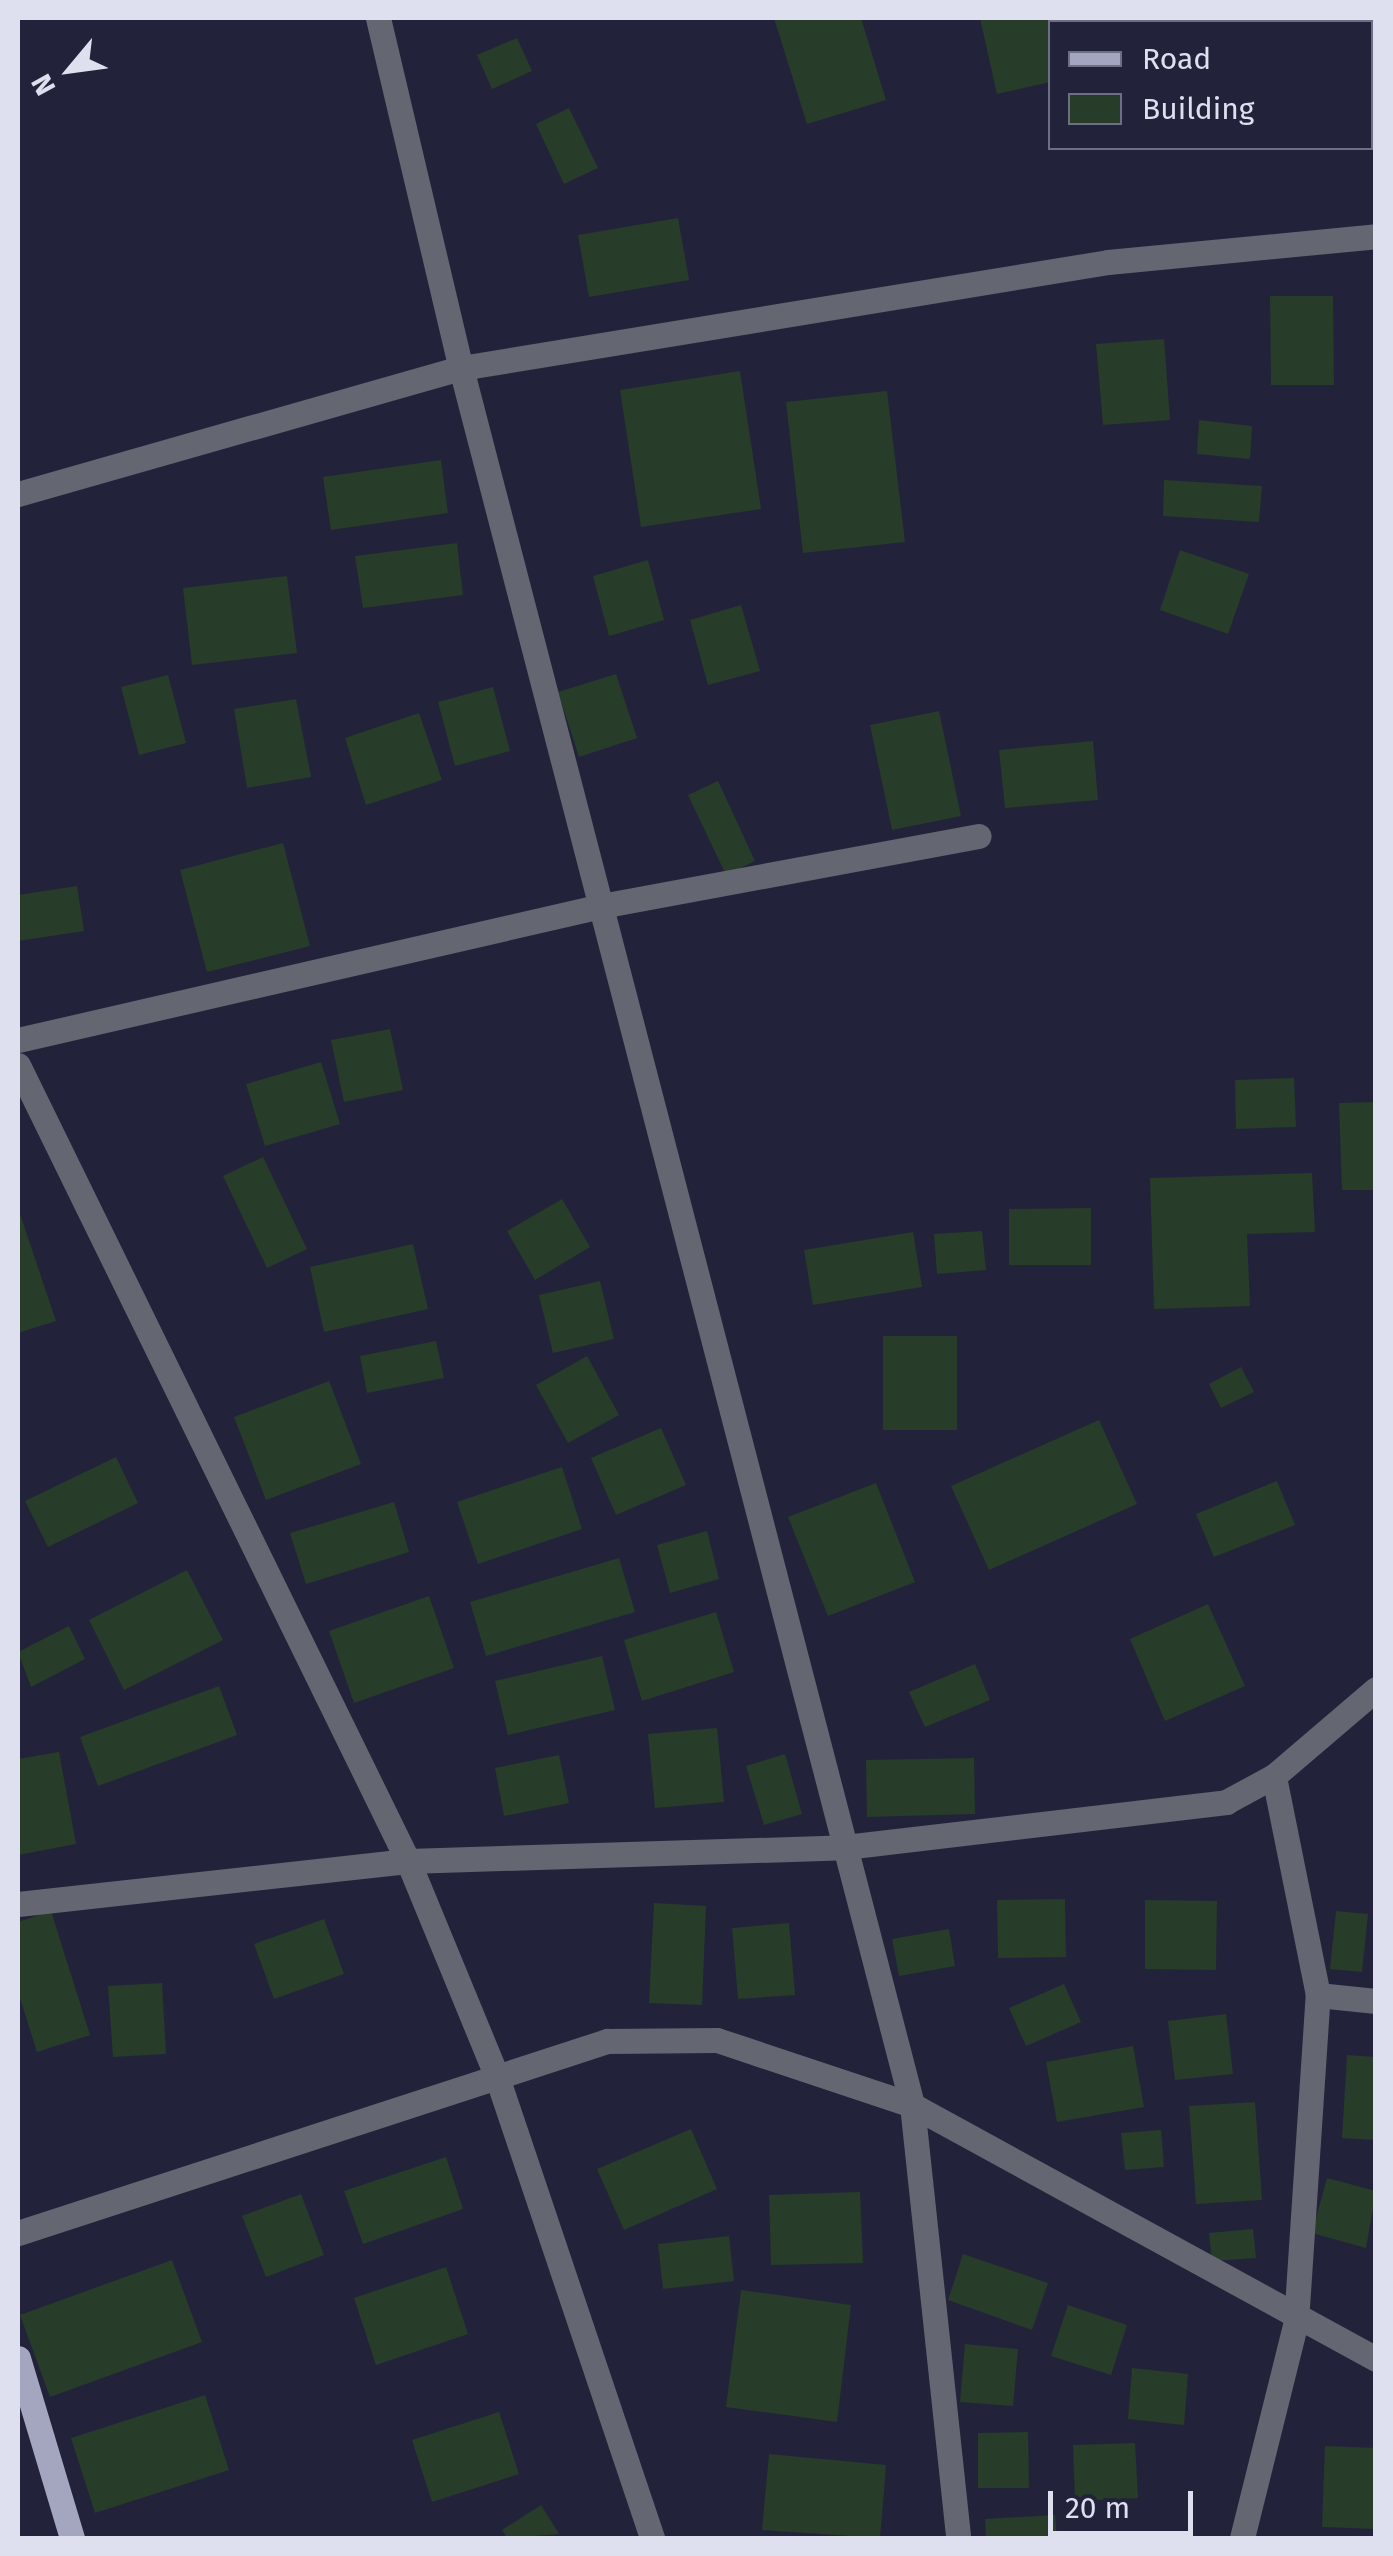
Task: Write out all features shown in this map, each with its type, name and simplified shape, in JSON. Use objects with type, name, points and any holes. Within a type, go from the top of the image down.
[{"type":"main road","points":[[18,2358],[72,2538]]},
{"type":"street","points":[[378,18],[461,368],[912,2105],[958,2538]]},
{"type":"street","points":[[18,494],[461,368],[1108,262],[1376,236]]},
{"type":"street","points":[[18,1040],[601,906],[979,836]]},
{"type":"street","points":[[18,1065],[408,1860],[496,2074],[652,2538]]},
{"type":"street","points":[[18,1904],[408,1860],[846,1848],[1226,1802],[1274,1776],[1376,1689]]},
{"type":"street","points":[[1242,2538],[1296,2322],[1318,1995],[1274,1776]]},
{"type":"street","points":[[1318,1995],[1376,2001]]},
{"type":"street","points":[[18,2234],[496,2074],[608,2041],[717,2040],[912,2105],[1296,2322],[1376,2359]]},
{"type":"building","points":[[774,18],[861,18],[886,100],[807,124]]},
{"type":"building","points":[[980,18],[1049,18],[1048,82],[997,94]]},
{"type":"building","points":[[1154,18],[1238,20],[1154,20]]},
{"type":"building","points":[[517,38],[532,71],[492,89],[477,55]]},
{"type":"building","points":[[569,108],[598,168],[564,184],[536,124]]},
{"type":"building","points":[[678,218],[689,280],[589,297],[578,235]]},
{"type":"building","points":[[1270,296],[1333,296],[1334,385],[1271,385]]},
{"type":"building","points":[[1164,339],[1170,420],[1103,425],[1096,344]]},
{"type":"building","points":[[740,371],[761,509],[641,527],[620,390]]},
{"type":"building","points":[[887,391],[905,542],[803,553],[786,402]]},
{"type":"building","points":[[1199,420],[1252,426],[1250,459],[1197,454]]},
{"type":"building","points":[[441,460],[448,513],[331,530],[323,477]]},
{"type":"building","points":[[1164,480],[1262,486],[1259,522],[1163,516]]},
{"type":"building","points":[[457,543],[463,595],[363,608],[355,556]]},
{"type":"building","points":[[1180,550],[1249,574],[1228,634],[1160,610]]},
{"type":"building","points":[[648,560],[664,620],[609,636],[593,576]]},
{"type":"building","points":[[287,576],[297,653],[192,665],[183,588]]},
{"type":"building","points":[[741,605],[760,671],[708,685],[690,620]]},
{"type":"building","points":[[616,674],[637,738],[579,757],[558,692]]},
{"type":"building","points":[[168,675],[186,743],[139,755],[121,687]]},
{"type":"building","points":[[493,687],[510,751],[455,766],[438,702]]},
{"type":"building","points":[[296,699],[311,777],[247,788],[234,709]]},
{"type":"building","points":[[939,711],[961,816],[892,830],[870,725]]},
{"type":"building","points":[[419,713],[442,780],[366,805],[345,738]]},
{"type":"building","points":[[1093,741],[1098,800],[1005,808],[999,750]]},
{"type":"building","points":[[718,781],[755,861],[726,875],[688,795]]},
{"type":"building","points":[[283,843],[310,946],[207,972],[180,870]]},
{"type":"building","points":[[77,886],[84,931],[18,941],[18,895]]},
{"type":"building","points":[[390,1029],[403,1090],[344,1102],[331,1040]]},
{"type":"building","points":[[321,1062],[340,1124],[265,1146],[246,1084]]},
{"type":"building","points":[[1294,1078],[1296,1127],[1236,1129],[1235,1080]]},
{"type":"building","points":[[1376,1102],[1376,1190],[1342,1190],[1339,1103]]},
{"type":"building","points":[[263,1157],[307,1249],[267,1268],[223,1176]]},
{"type":"building","points":[[1312,1173],[1315,1232],[1247,1234],[1250,1306],[1154,1309],[1150,1178]]},
{"type":"building","points":[[562,1199],[590,1247],[535,1280],[507,1231]]},
{"type":"building","points":[[18,1208],[56,1321],[18,1333]]},
{"type":"building","points":[[1091,1208],[1091,1265],[1009,1265],[1009,1209]]},
{"type":"building","points":[[982,1231],[986,1270],[937,1274],[934,1234]]},
{"type":"building","points":[[913,1232],[922,1287],[813,1305],[804,1250]]},
{"type":"building","points":[[413,1244],[428,1309],[324,1332],[310,1267]]},
{"type":"building","points":[[600,1281],[614,1339],[553,1353],[539,1295]]},
{"type":"building","points":[[883,1336],[957,1336],[957,1430],[883,1430]]},
{"type":"building","points":[[436,1341],[444,1378],[367,1393],[360,1356]]},
{"type":"building","points":[[587,1356],[619,1415],[568,1443],[536,1385]]},
{"type":"building","points":[[1241,1367],[1254,1392],[1221,1408],[1209,1384]]},
{"type":"building","points":[[329,1381],[361,1464],[266,1500],[234,1417]]},
{"type":"building","points":[[1099,1420],[1137,1504],[989,1570],[951,1486]]},
{"type":"building","points":[[661,1428],[686,1485],[616,1515],[591,1458]]},
{"type":"building","points":[[116,1457],[138,1503],[48,1547],[25,1501]]},
{"type":"building","points":[[562,1467],[582,1529],[478,1564],[457,1502]]},
{"type":"building","points":[[1277,1481],[1295,1525],[1214,1557],[1196,1514]]},
{"type":"building","points":[[876,1483],[915,1582],[828,1616],[788,1517]]},
{"type":"building","points":[[394,1502],[409,1552],[306,1584],[290,1533]]},
{"type":"building","points":[[707,1531],[719,1579],[670,1593],[657,1545]]},
{"type":"building","points":[[619,1558],[635,1612],[486,1656],[470,1602]]},
{"type":"building","points":[[187,1570],[223,1640],[124,1690],[89,1620]]},
{"type":"building","points":[[429,1596],[454,1668],[354,1703],[329,1631]]},
{"type":"building","points":[[1208,1604],[1245,1686],[1165,1721],[1130,1639]]},
{"type":"building","points":[[716,1612],[734,1672],[642,1701],[624,1640]]},
{"type":"building","points":[[69,1626],[85,1659],[31,1687],[18,1652]]},
{"type":"building","points":[[602,1656],[615,1710],[508,1735],[495,1681]]},
{"type":"building","points":[[975,1664],[990,1700],[925,1727],[909,1692]]},
{"type":"building","points":[[219,1686],[237,1735],[98,1786],[80,1737]]},
{"type":"building","points":[[717,1728],[724,1802],[655,1808],[648,1734]]},
{"type":"building","points":[[59,1752],[76,1844],[18,1855],[18,1759]]},
{"type":"building","points":[[785,1754],[802,1814],[764,1825],[746,1766]]},
{"type":"building","points":[[559,1755],[569,1803],[504,1816],[495,1768]]},
{"type":"building","points":[[974,1758],[975,1814],[867,1817],[866,1760]]},
{"type":"building","points":[[1065,1899],[1066,1957],[998,1958],[997,1900]]},
{"type":"building","points":[[1145,1900],[1217,1901],[1216,1970],[1145,1969]]},
{"type":"building","points":[[654,1903],[706,1906],[702,2005],[649,2003]]},
{"type":"building","points":[[51,1911],[90,2035],[37,2052],[18,1992],[18,1922]]},
{"type":"building","points":[[1336,1911],[1368,1914],[1362,1972],[1330,1969]]},
{"type":"building","points":[[324,1919],[344,1974],[274,1999],[254,1944]]},
{"type":"building","points":[[789,1923],[795,1995],[738,1999],[732,1928]]},
{"type":"building","points":[[949,1929],[955,1966],[899,1976],[892,1939]]},
{"type":"building","points":[[162,1983],[166,2054],[113,2057],[108,1986]]},
{"type":"building","points":[[1064,1984],[1081,2022],[1026,2046],[1009,2008]]},
{"type":"building","points":[[1226,2014],[1233,2074],[1175,2080],[1168,2021]]},
{"type":"building","points":[[1133,2046],[1144,2107],[1057,2122],[1046,2062]]},
{"type":"building","points":[[1347,2055],[1376,2057],[1376,2140],[1342,2138]]},
{"type":"building","points":[[1255,2102],[1262,2200],[1196,2204],[1189,2106]]},
{"type":"building","points":[[691,2129],[717,2189],[624,2230],[597,2169]]},
{"type":"building","points":[[1161,2130],[1164,2167],[1125,2170],[1121,2133]]},
{"type":"building","points":[[446,2157],[463,2209],[363,2244],[344,2191]]},
{"type":"building","points":[[1327,2178],[1376,2191],[1366,2248],[1312,2233]]},
{"type":"building","points":[[860,2192],[863,2263],[771,2265],[769,2195]]},
{"type":"building","points":[[301,2194],[324,2255],[266,2277],[242,2216]]},
{"type":"building","points":[[1253,2229],[1256,2258],[1212,2261],[1209,2233]]},
{"type":"building","points":[[729,2236],[734,2281],[663,2289],[658,2244]]},
{"type":"building","points":[[963,2254],[1048,2283],[1032,2330],[948,2300]]},
{"type":"building","points":[[172,2260],[202,2342],[50,2397],[20,2315]]},
{"type":"building","points":[[446,2267],[468,2334],[376,2365],[354,2298]]},
{"type":"building","points":[[741,2290],[851,2305],[837,2422],[726,2407]]},
{"type":"building","points":[[1068,2305],[1127,2325],[1111,2375],[1051,2356]]},
{"type":"building","points":[[965,2344],[1018,2349],[1013,2406],[960,2402]]},
{"type":"building","points":[[1132,2368],[1188,2374],[1184,2425],[1128,2419]]},
{"type":"building","points":[[205,2395],[229,2470],[95,2513],[71,2438]]},
{"type":"building","points":[[499,2412],[519,2474],[432,2502],[412,2440]]},
{"type":"building","points":[[1028,2432],[1029,2488],[978,2488],[978,2433]]},
{"type":"building","points":[[1135,2443],[1138,2498],[1075,2501],[1073,2445]]},
{"type":"building","points":[[1325,2446],[1376,2448],[1376,2529],[1322,2527]]},
{"type":"building","points":[[769,2454],[886,2465],[880,2538],[762,2530]]},
{"type":"building","points":[[541,2505],[559,2534],[507,2538],[502,2530]]},
{"type":"building","points":[[1055,2515],[1057,2538],[986,2538],[985,2519]]}]
